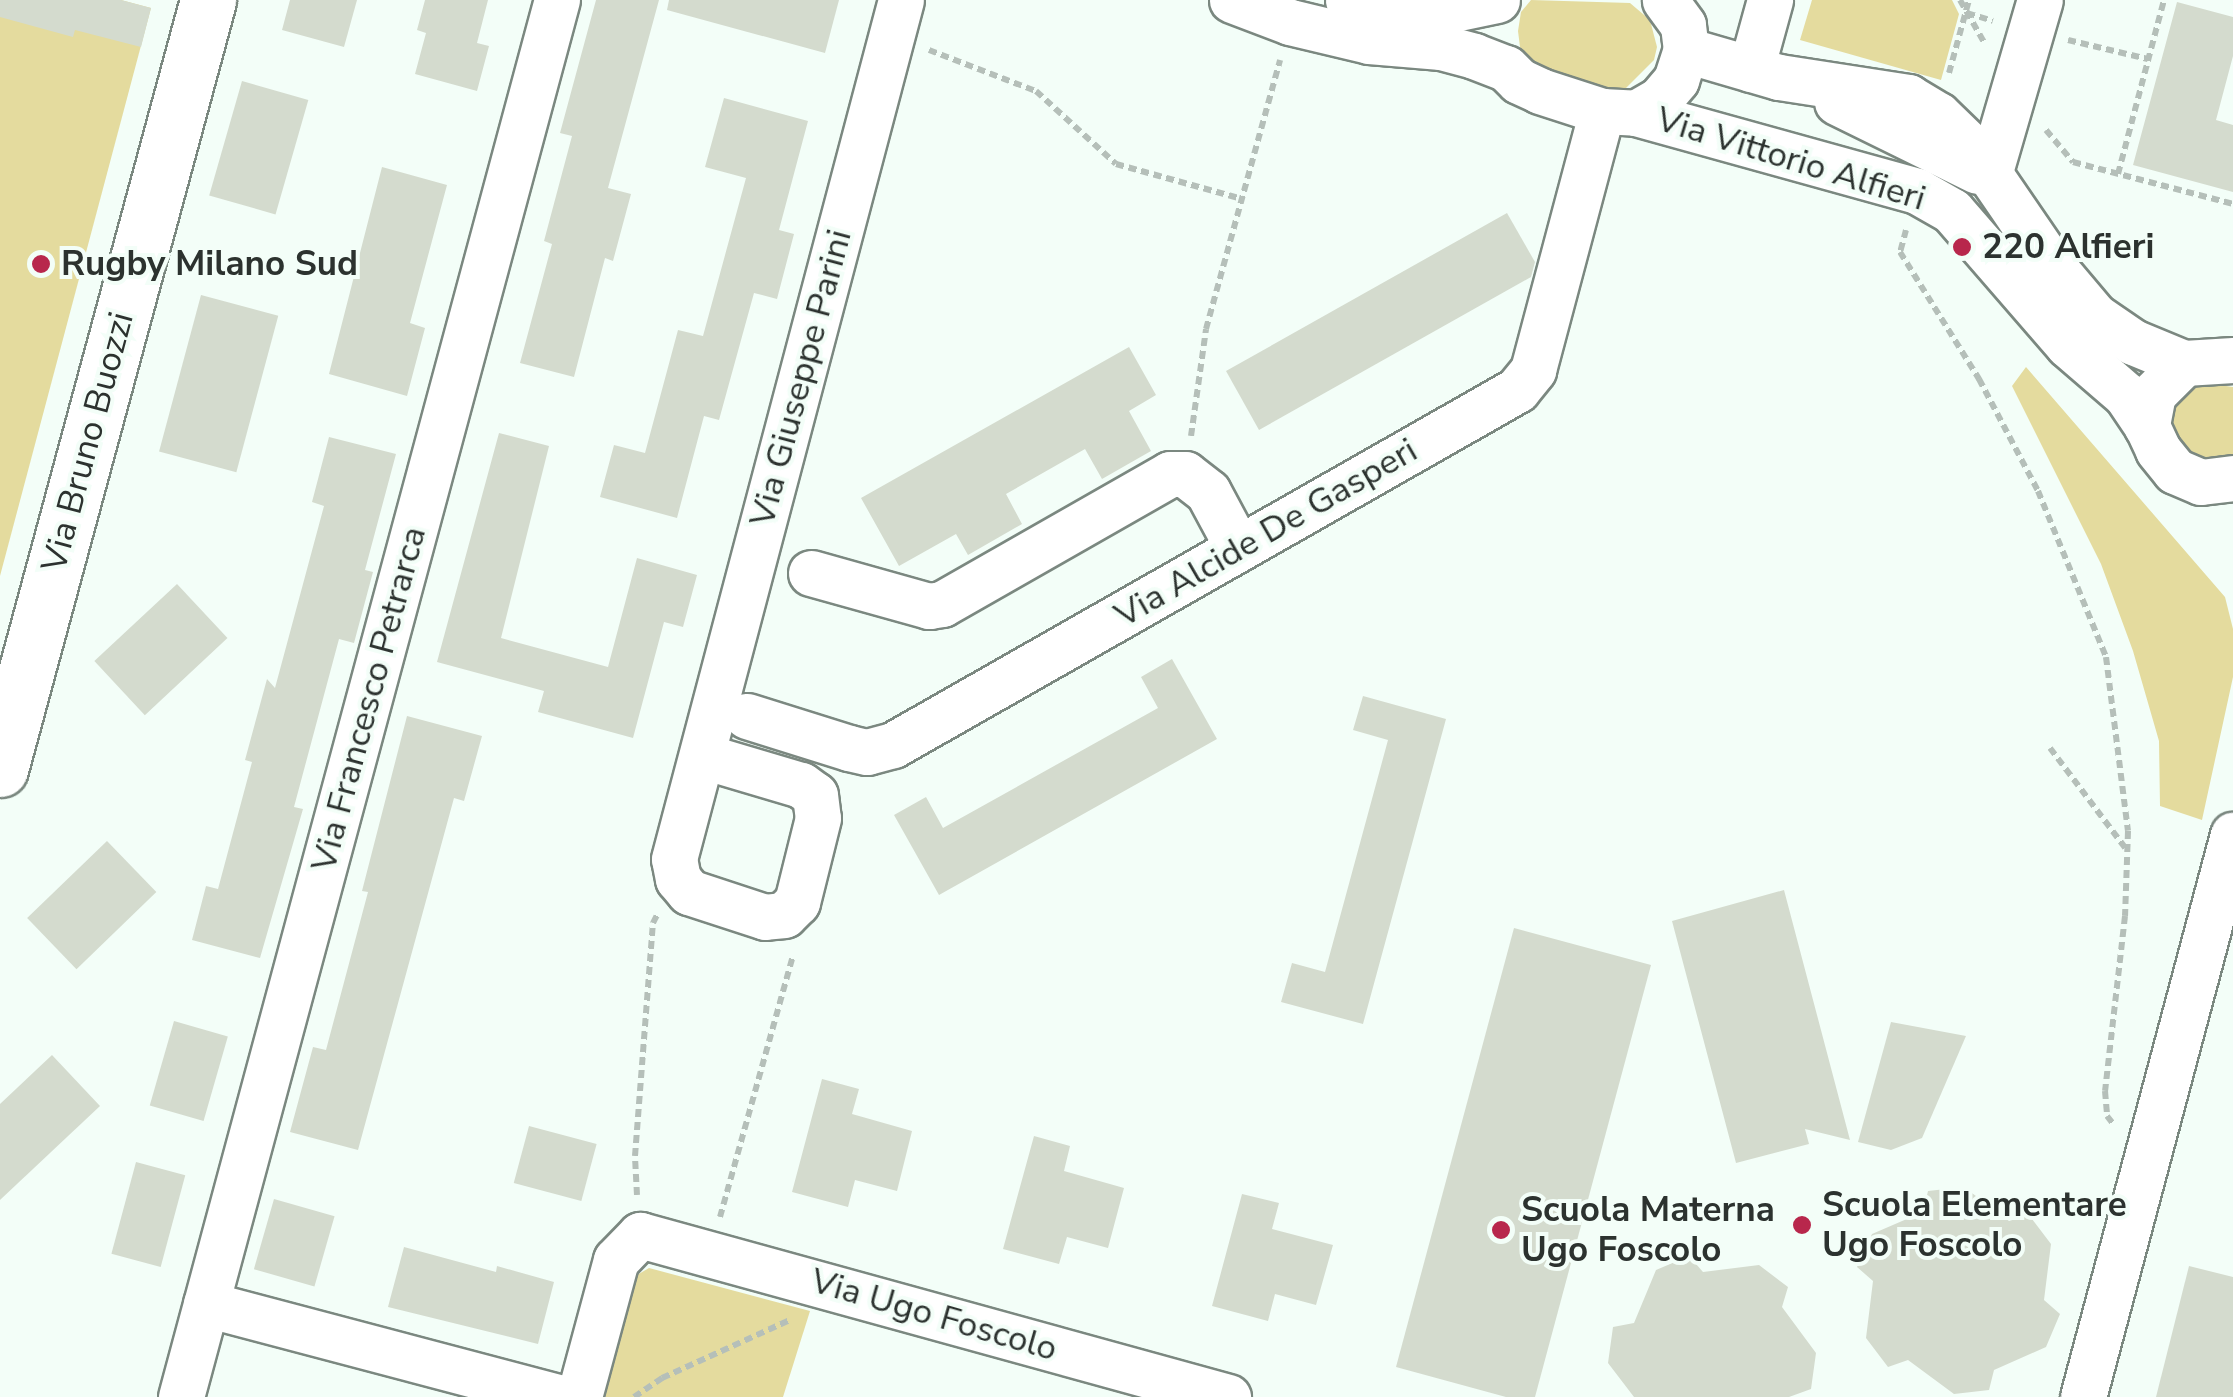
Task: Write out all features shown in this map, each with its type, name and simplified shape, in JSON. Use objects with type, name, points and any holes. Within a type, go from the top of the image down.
[{"type":"main road","name":"Via Bruno Buozzi","points":[[0,769],[208,0]]},
{"type":"street","name":"Via Francesco Petrarca","points":[[180,1397],[557,0]]},
{"type":"street","name":"Via Vittorio Alfieri","points":[[1232,0],[1290,22],[1369,41],[1442,47],[1506,68],[1519,81],[1619,112],[1917,191],[1952,210],[2068,345],[2126,395],[2175,472],[2201,482],[2232,485]]},
{"type":"street","points":[[1348,0],[1450,10],[1497,0]]},
{"type":"street","points":[[1506,68],[1500,45],[1508,0]]},
{"type":"street","name":"Via Vittorio Alfieri","points":[[1619,112],[1660,99],[1676,80],[1686,50],[1684,25],[1664,0]]},
{"type":"street","points":[[1765,73],[1770,0]]},
{"type":"street","points":[[1988,175],[2040,0]]},
{"type":"street","name":"Via Giuseppe Parini","points":[[678,878],[674,858],[896,18]]},
{"type":"street","name":"Via Vittorio Alfieri","points":[[1686,50],[1765,73],[1908,98],[1938,115],[1960,136],[2051,264],[2095,316],[2132,342],[2184,363]]},
{"type":"street","name":"Via Alcide De Gasperi","points":[[747,716],[867,752],[894,744],[1516,390],[1533,370],[1619,112]]},
{"type":"street","points":[[2147,426],[2154,394],[2184,363],[2233,360]]},
{"type":"street","points":[[811,573],[929,606],[942,604],[1170,474],[1185,474],[1208,492],[1238,548]]},
{"type":"street","points":[[678,878],[689,892],[765,916],[784,915],[797,902],[818,818],[815,795],[802,785],[703,756]]},
{"type":"street","points":[[2083,1397],[2233,836]]},
{"type":"street","points":[[579,1397],[616,1260],[640,1235]]},
{"type":"street","name":"Via Ugo Foscolo","points":[[640,1235],[1228,1397]]},
{"type":"street","points":[[206,1304],[559,1397]]},
{"type":"path","points":[[2118,174],[2164,0]]},
{"type":"path","points":[[896,18],[1036,91],[1116,164],[1242,198]]},
{"type":"path","points":[[1185,474],[1206,330],[1290,22]]},
{"type":"path","points":[[2015,92],[2073,162],[2233,204]]},
{"type":"path","points":[[1900,252],[1979,379],[2038,492],[2106,657],[2120,750],[2127,850],[2126,916],[2105,1091],[2107,1116],[2120,1133],[2123,1155],[2146,1163]]},
{"type":"path","points":[[2050,748],[2127,850]]},
{"type":"path","points":[[640,1235],[635,1156],[653,923],[678,878]]},
{"type":"path","points":[[710,1252],[793,954],[784,915]]},
{"type":"path","points":[[634,1397],[662,1378],[810,1311],[822,1284]]},
{"type":"shaded area","name":"Rugby Milano Sud","points":[[0,0],[121,0],[151,8],[0,576]]},
{"type":"shaded area","points":[[1531,0],[1630,3],[1650,20],[1657,47],[1654,60],[1625,89],[1609,91],[1532,63],[1520,47],[1518,31],[1521,12]]},
{"type":"shaded area","points":[[1812,0],[1952,0],[1959,14],[1941,80],[1800,40]]},
{"type":"shaded area","points":[[2026,367],[2225,597],[2233,629],[2233,677],[2202,820],[2160,806],[2159,741],[2133,651],[2101,564],[2012,386]]},
{"type":"shaded area","points":[[2198,382],[2233,387],[2233,456],[2204,462],[2181,449],[2170,425],[2171,411],[2186,389]]},
{"type":"shaded area","points":[[649,1268],[810,1311],[783,1397],[605,1397],[637,1275]]},
{"type":"building","points":[[0,0],[121,0],[151,8],[141,47],[75,30],[73,37],[0,17]]},
{"type":"building","points":[[290,0],[357,0],[344,47],[282,30]]},
{"type":"building","points":[[425,0],[488,0],[477,43],[489,46],[477,91],[415,74],[426,33],[417,30]]},
{"type":"building","points":[[596,0],[659,0],[608,188],[631,194],[613,261],[605,258],[574,377],[520,363],[552,244],[544,241],[572,136],[560,133]]},
{"type":"building","points":[[669,0],[839,0],[825,53],[667,10]]},
{"type":"building","points":[[2177,2],[2233,17],[2233,56],[2216,120],[2233,125],[2233,192],[2133,165]]},
{"type":"building","points":[[242,81],[308,100],[276,214],[209,195]]},
{"type":"building","points":[[724,98],[808,121],[779,230],[794,234],[777,299],[754,293],[719,420],[704,416],[677,518],[600,497],[614,445],[645,453],[678,330],[703,336],[746,178],[705,167]]},
{"type":"building","points":[[382,167],[447,185],[410,323],[425,328],[407,396],[329,374]]},
{"type":"building","points":[[1507,213],[1535,262],[1531,277],[1259,430],[1226,371]]},
{"type":"building","points":[[201,295],[278,316],[236,472],[159,451]]},
{"type":"building","points":[[1129,347],[1156,395],[1129,411],[1151,451],[1102,479],[1085,449],[1006,494],[1022,524],[968,555],[956,534],[899,566],[861,498]]},
{"type":"building","points":[[499,433],[549,446],[501,638],[608,667],[637,558],[697,575],[683,627],[664,622],[633,738],[538,712],[544,691],[437,662]]},
{"type":"building","points":[[329,437],[396,454],[365,570],[373,572],[354,643],[339,639],[294,807],[303,809],[260,958],[192,940],[206,886],[218,889],[252,762],[245,760],[267,679],[275,688],[324,506],[312,502]]},
{"type":"building","points":[[177,584],[227,638],[145,715],[94,661]]},
{"type":"building","points":[[1172,659],[1217,739],[939,895],[894,815],[926,797],[943,828],[1158,708],[1141,677]]},
{"type":"building","points":[[1363,696],[1446,719],[1363,1024],[1281,1002],[1292,963],[1325,972],[1388,740],[1353,730]]},
{"type":"building","points":[[407,716],[482,736],[464,801],[454,798],[358,1150],[290,1132],[313,1047],[326,1050],[368,892],[362,891]]},
{"type":"building","points":[[107,841],[156,892],[76,969],[27,918]]},
{"type":"building","points":[[1784,890],[1850,1140],[1805,1129],[1809,1144],[1736,1163],[1672,921]]},
{"type":"building","points":[[1514,928],[1651,965],[1535,1397],[1506,1397],[1396,1367]]},
{"type":"building","points":[[174,1021],[228,1036],[204,1121],[150,1106]]},
{"type":"building","points":[[1891,1022],[1966,1036],[1922,1138],[1891,1150],[1858,1142]]},
{"type":"building","points":[[52,1055],[100,1106],[0,1200],[0,1104]]},
{"type":"building","points":[[822,1079],[859,1089],[852,1114],[912,1131],[897,1191],[855,1180],[848,1207],[792,1192]]},
{"type":"building","points":[[529,1126],[597,1144],[581,1201],[514,1183]]},
{"type":"building","points":[[1034,1136],[1070,1146],[1064,1171],[1124,1188],[1108,1248],[1067,1237],[1059,1264],[1003,1249]]},
{"type":"building","points":[[136,1162],[185,1175],[161,1267],[111,1254]]},
{"type":"building","points":[[1964,1187],[2009,1221],[2029,1215],[2051,1244],[2044,1300],[2060,1314],[2046,1347],[1994,1370],[1989,1390],[1954,1394],[1908,1360],[1888,1367],[1866,1338],[1873,1281],[1857,1267],[1872,1234],[1923,1212],[1928,1191]]},
{"type":"building","points":[[1242,1194],[1279,1203],[1272,1229],[1333,1245],[1316,1305],[1275,1294],[1268,1321],[1212,1306]]},
{"type":"building","points":[[274,1199],[335,1216],[314,1287],[254,1269]]},
{"type":"building","points":[[404,1247],[496,1272],[497,1266],[554,1282],[538,1344],[388,1307]]},
{"type":"building","points":[[1689,1256],[1703,1272],[1759,1265],[1788,1287],[1782,1307],[1816,1353],[1811,1389],[1789,1397],[1634,1397],[1608,1363],[1613,1327],[1634,1323],[1656,1270]]},
{"type":"building","points":[[2189,1266],[2233,1277],[2233,1397],[2156,1397]]},
{"type":"place","name":"220 Alfieri","points":[[1962,247]]},
{"type":"place","name":"Rugby Milano Sud","points":[[41,264]]},
{"type":"place","name":"Scuola Elementare Ugo Foscolo","points":[[1802,1225]]},
{"type":"place","name":"Scuola Materna Ugo Foscolo","points":[[1501,1230]]}]
